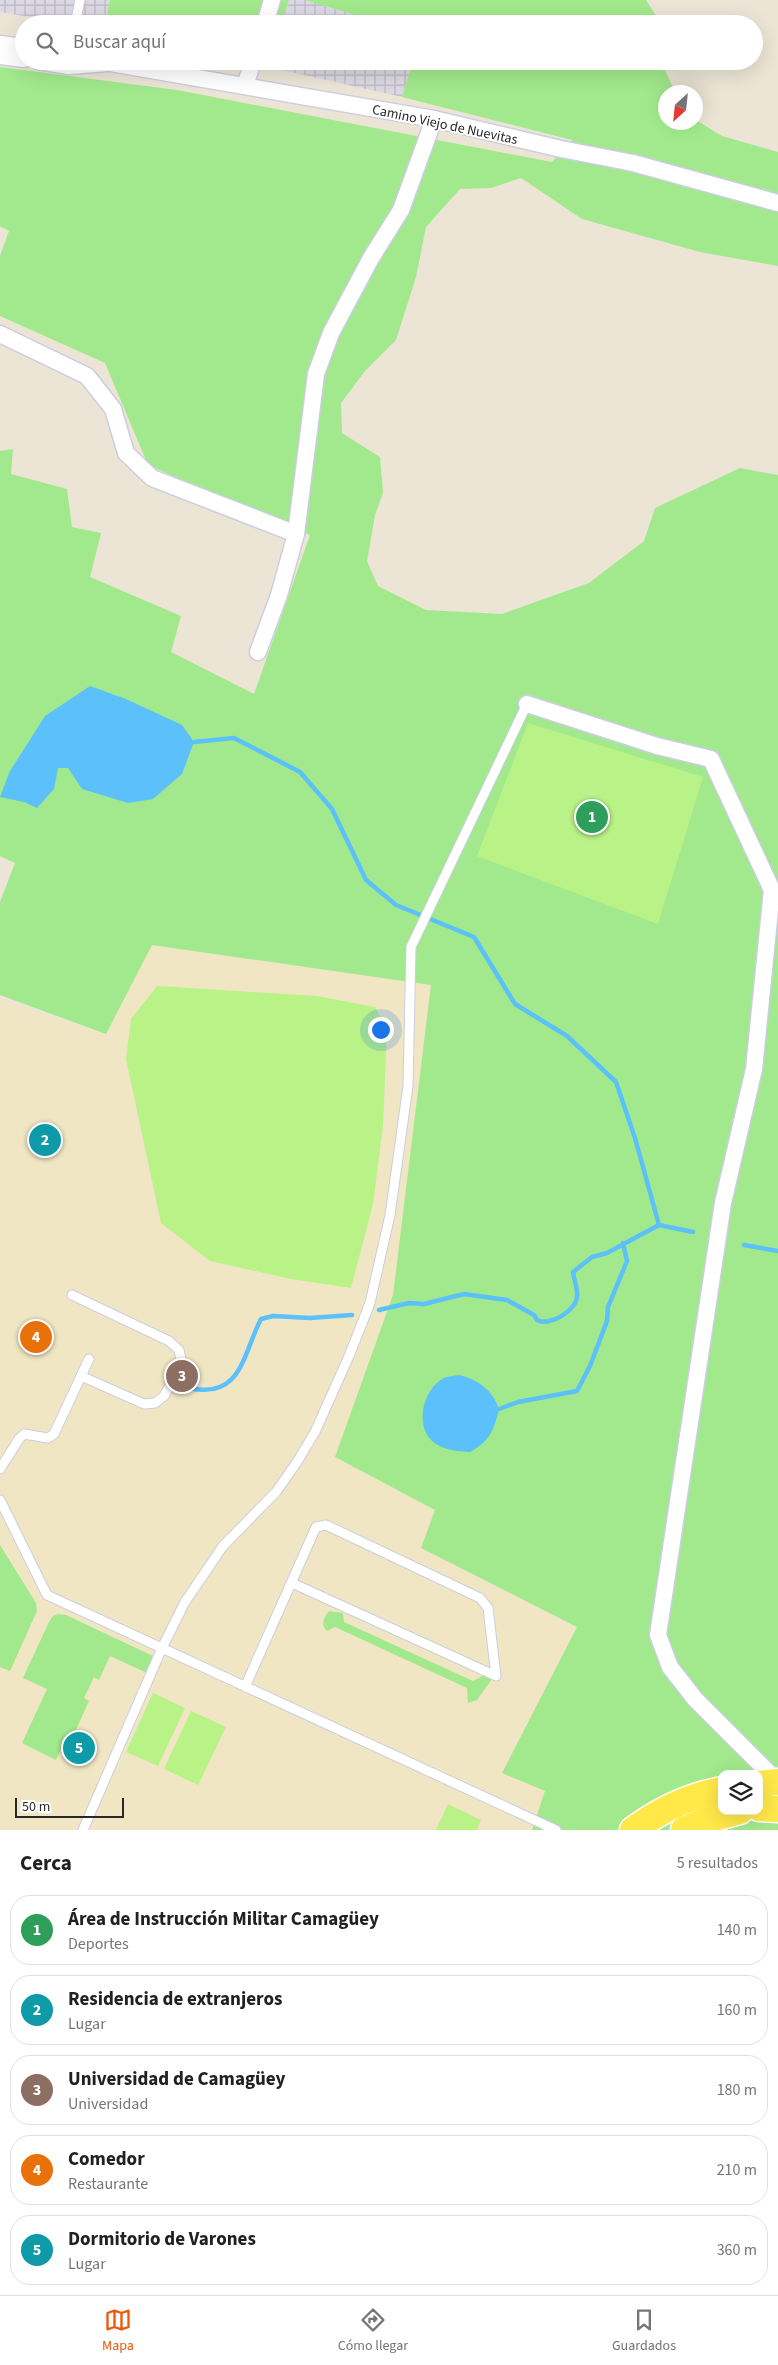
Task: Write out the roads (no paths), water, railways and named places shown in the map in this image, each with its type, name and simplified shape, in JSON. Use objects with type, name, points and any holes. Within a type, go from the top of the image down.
[{"type":"main road","points":[[763,1784],[778,1782]]},
{"type":"main road","points":[[633,1830],[654,1814],[682,1801],[718,1791]]},
{"type":"main road","points":[[763,1808],[778,1809]]},
{"type":"main road","points":[[684,1830],[726,1815]]},
{"type":"street","points":[[268,15],[272,0]]},
{"type":"street","points":[[0,44],[15,46]]},
{"type":"street","points":[[0,56],[15,58]]},
{"type":"street","name":"Camino Viejo de Nuevitas","points":[[150,70],[434,119],[561,149],[633,163],[778,203]]},
{"type":"street","points":[[245,86],[250,70]]},
{"type":"street","points":[[258,652],[280,595],[296,534],[316,374],[332,333],[371,258],[401,210],[434,119]]},
{"type":"street","points":[[0,334],[87,376],[113,409],[126,452],[152,478],[296,534]]},
{"type":"street","points":[[527,704],[657,746],[711,759],[772,890],[754,1069],[723,1203],[658,1636],[670,1667],[696,1699],[778,1782]]},
{"type":"lane","points":[[77,15],[80,0]]},
{"type":"lane","points":[[83,1830],[162,1648],[185,1602],[224,1546],[243,1523],[276,1492],[315,1432],[366,1312],[390,1215],[408,1086],[412,947],[527,704]]},
{"type":"lane","points":[[72,1295],[169,1341],[179,1350],[182,1359],[164,1396],[155,1403],[144,1404],[81,1376]]},
{"type":"lane","points":[[0,1469],[24,1434],[48,1438],[54,1434],[89,1359]]},
{"type":"lane","points":[[0,1500],[47,1595],[556,1830]]},
{"type":"lane","points":[[245,1687],[316,1527],[326,1525],[480,1598],[488,1608],[496,1676],[292,1582]]},
{"type":"water","points":[[90,686],[126,699],[182,725],[194,742],[182,774],[153,799],[128,803],[82,789],[68,768],[58,768],[54,789],[37,808],[24,802],[0,797],[10,771],[45,716]]},
{"type":"water","points":[[459,1375],[483,1386],[492,1396],[499,1409],[487,1439],[470,1452],[448,1449],[436,1444],[429,1438],[423,1420],[423,1410],[430,1391],[444,1378]]},
{"type":"waterway","points":[[194,742],[234,738],[300,772],[332,809],[366,880],[396,905],[474,937],[515,1004],[567,1036],[616,1082],[635,1138],[659,1225]]},
{"type":"waterway","points":[[379,1310],[409,1303],[424,1304],[464,1294],[507,1300],[534,1315],[537,1320],[542,1322],[549,1321],[562,1316],[573,1307],[577,1293],[573,1272],[592,1257],[607,1253],[659,1225],[693,1232]]},
{"type":"waterway","points":[[499,1409],[518,1402],[577,1391],[590,1366],[607,1321],[608,1307],[627,1261],[623,1243]]},
{"type":"waterway","points":[[744,1245],[778,1251]]},
{"type":"waterway","points":[[189,1388],[207,1390],[220,1387],[230,1380],[238,1371],[261,1319],[273,1316],[310,1318],[352,1315]]},
{"type":"place","name":"Área de Instrucción Militar Camagüey","points":[[592,817]]},
{"type":"place","name":"Residencia de extranjeros","points":[[45,1140]]},
{"type":"place","name":"Comedor","points":[[36,1337]]},
{"type":"place","name":"Universidad de Camagüey","points":[[182,1376]]},
{"type":"place","name":"Dormitorio de Varones","points":[[79,1748]]}]
